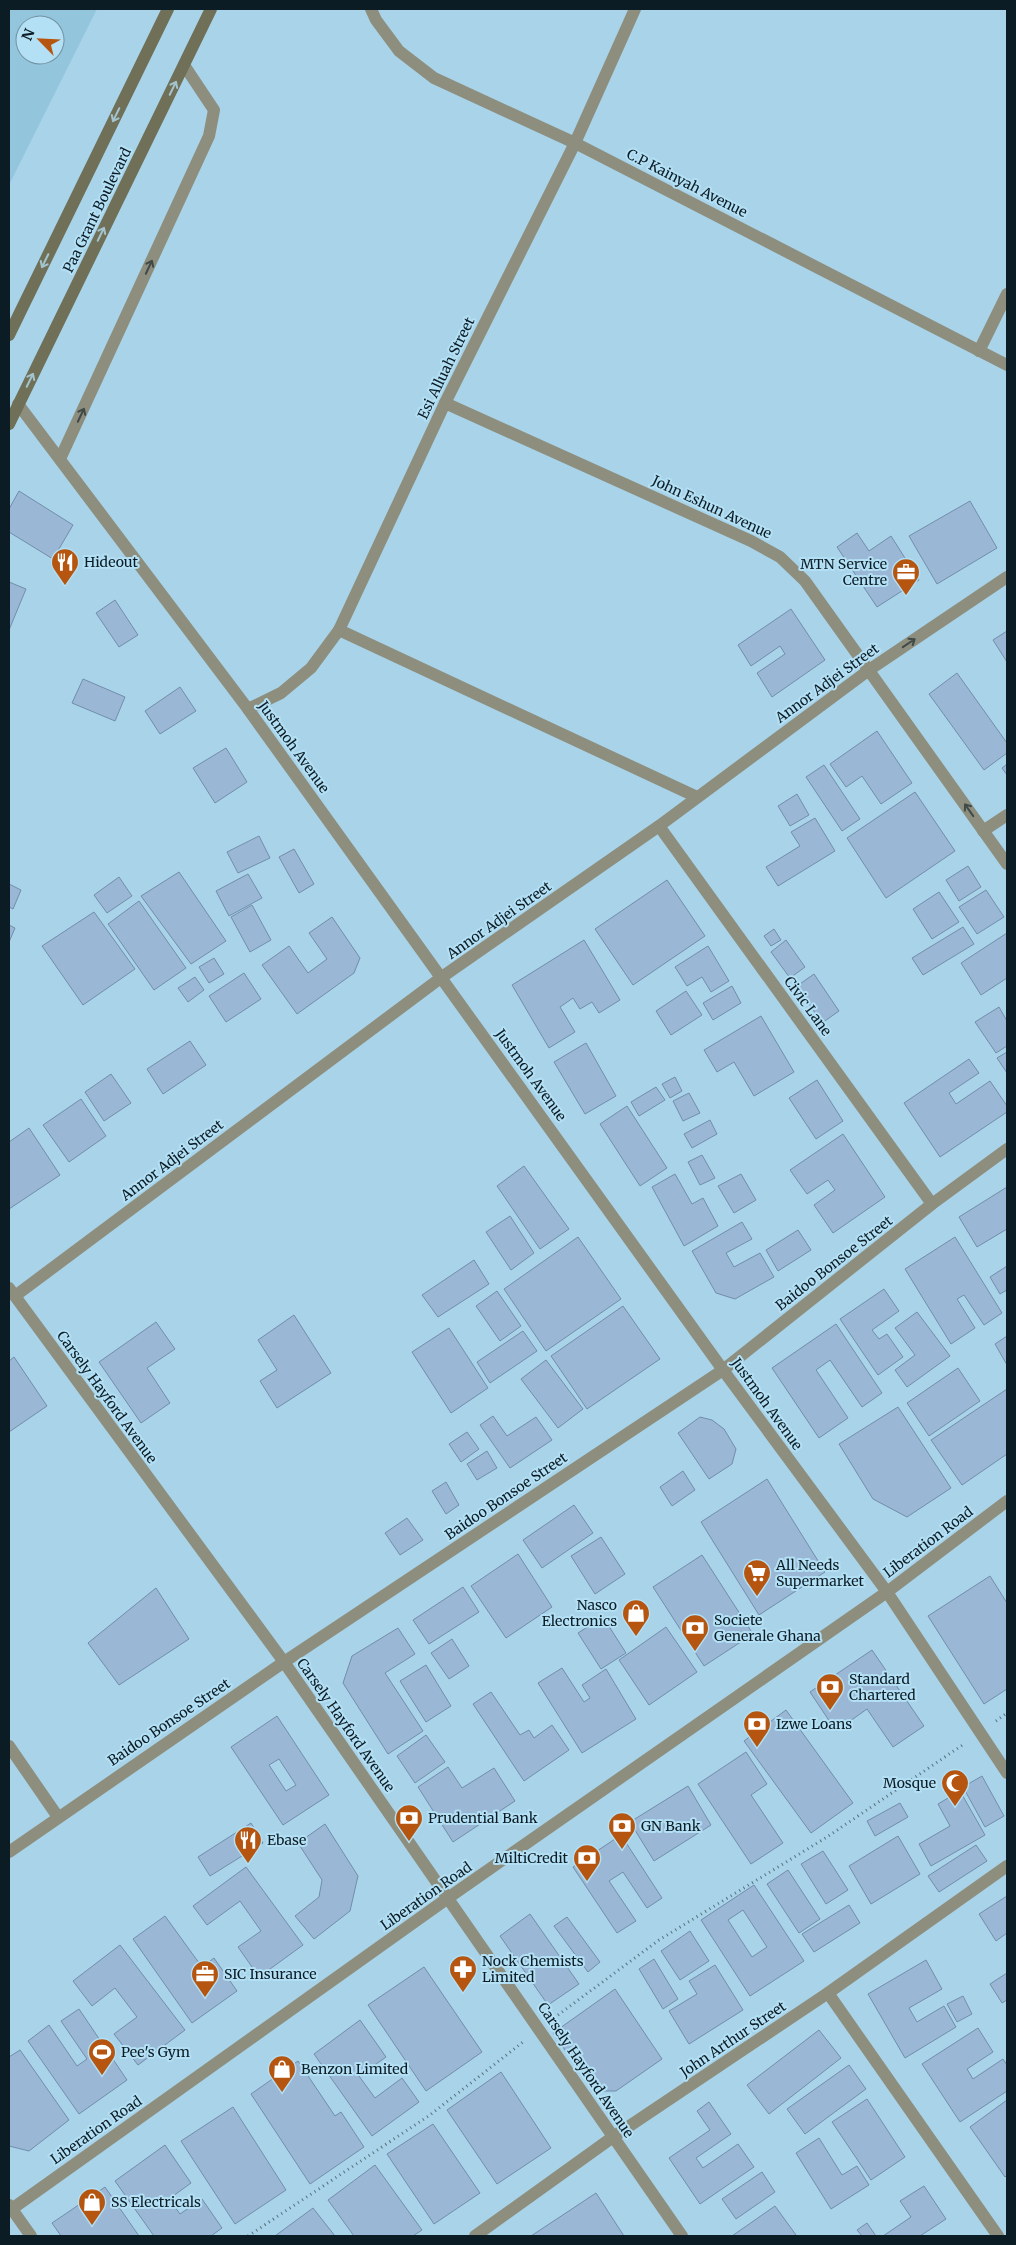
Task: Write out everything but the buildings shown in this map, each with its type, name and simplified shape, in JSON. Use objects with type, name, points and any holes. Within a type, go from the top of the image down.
[{"type":"main road","name":"Paa Grant Boulevard","points":[[9,335],[168,9]]},
{"type":"main road","name":"Paa Grant Boulevard","points":[[9,424],[211,9]]},
{"type":"street","name":"C.P Kainyah Avenue","points":[[371,9],[376,20],[399,51],[434,78],[575,143],[1007,365]]},
{"type":"street","name":"Esi Alluah Street","points":[[248,709],[281,693],[311,668],[339,630],[445,403],[575,143],[635,9]]},
{"type":"street","points":[[60,459],[209,136],[214,110],[184,65]]},
{"type":"street","points":[[979,351],[1007,294]]},
{"type":"street","name":"John Eshun Avenue","points":[[445,403],[751,540],[780,557],[805,582],[1007,864]]},
{"type":"street","name":"Justmoh Avenue","points":[[18,404],[248,709],[723,1370],[887,1592],[1007,1773]]},
{"type":"street","name":"Annor Adjei Street","points":[[12,1292],[442,977],[659,826],[869,670],[1007,577]]},
{"type":"street","points":[[339,630],[697,797]]},
{"type":"street","points":[[983,831],[1007,815]]},
{"type":"street","name":"Civic Lane","points":[[659,826],[932,1204]]},
{"type":"street","name":"Baidoo Bonsoe Street","points":[[9,1852],[284,1662],[723,1370],[932,1204],[1007,1149]]},
{"type":"street","name":"Carsely Hayford Avenue","points":[[12,1292],[284,1662],[682,2236]]},
{"type":"street","name":"Liberation Road","points":[[10,2208],[448,1898],[887,1592],[1007,1501]]},
{"type":"street","points":[[9,1746],[58,1817]]},
{"type":"street","name":"John Arthur Street","points":[[475,2236],[613,2137],[828,1993],[1007,1866]]},
{"type":"street","points":[[828,1993],[998,2236]]},
{"type":"street","points":[[10,2208],[31,2236]]},
{"type":"path","points":[[248,2236],[430,2115],[540,2029],[659,1940],[827,1837],[1007,1713]]},
{"type":"shaded area","points":[[9,9],[97,9],[9,185]]},
{"type":"place","name":"Hideout","points":[[65,586]]},
{"type":"place","name":"MTN Service Centre","points":[[906,596]]},
{"type":"place","name":"All Needs Supermarket","points":[[757,1597]]},
{"type":"place","name":"Nasco Electronics","points":[[636,1637]]},
{"type":"place","name":"Societe Generale Ghana","points":[[695,1652]]},
{"type":"place","name":"Standard Chartered","points":[[830,1711]]},
{"type":"place","name":"Izwe Loans","points":[[757,1748]]},
{"type":"place","name":"Mosque","points":[[955,1807]]},
{"type":"place","name":"Prudential Bank","points":[[409,1842]]},
{"type":"place","name":"GN Bank","points":[[622,1850]]},
{"type":"place","name":"Ebase","points":[[248,1864]]},
{"type":"place","name":"MiltiCredit","points":[[587,1882]]},
{"type":"place","name":"Nock Chemists Limited","points":[[463,1993]]},
{"type":"place","name":"SIC Insurance","points":[[205,1998]]},
{"type":"place","name":"Pee's Gym","points":[[102,2076]]},
{"type":"place","name":"Benzon Limited","points":[[282,2093]]},
{"type":"place","name":"SS Electricals","points":[[92,2226]]}]
